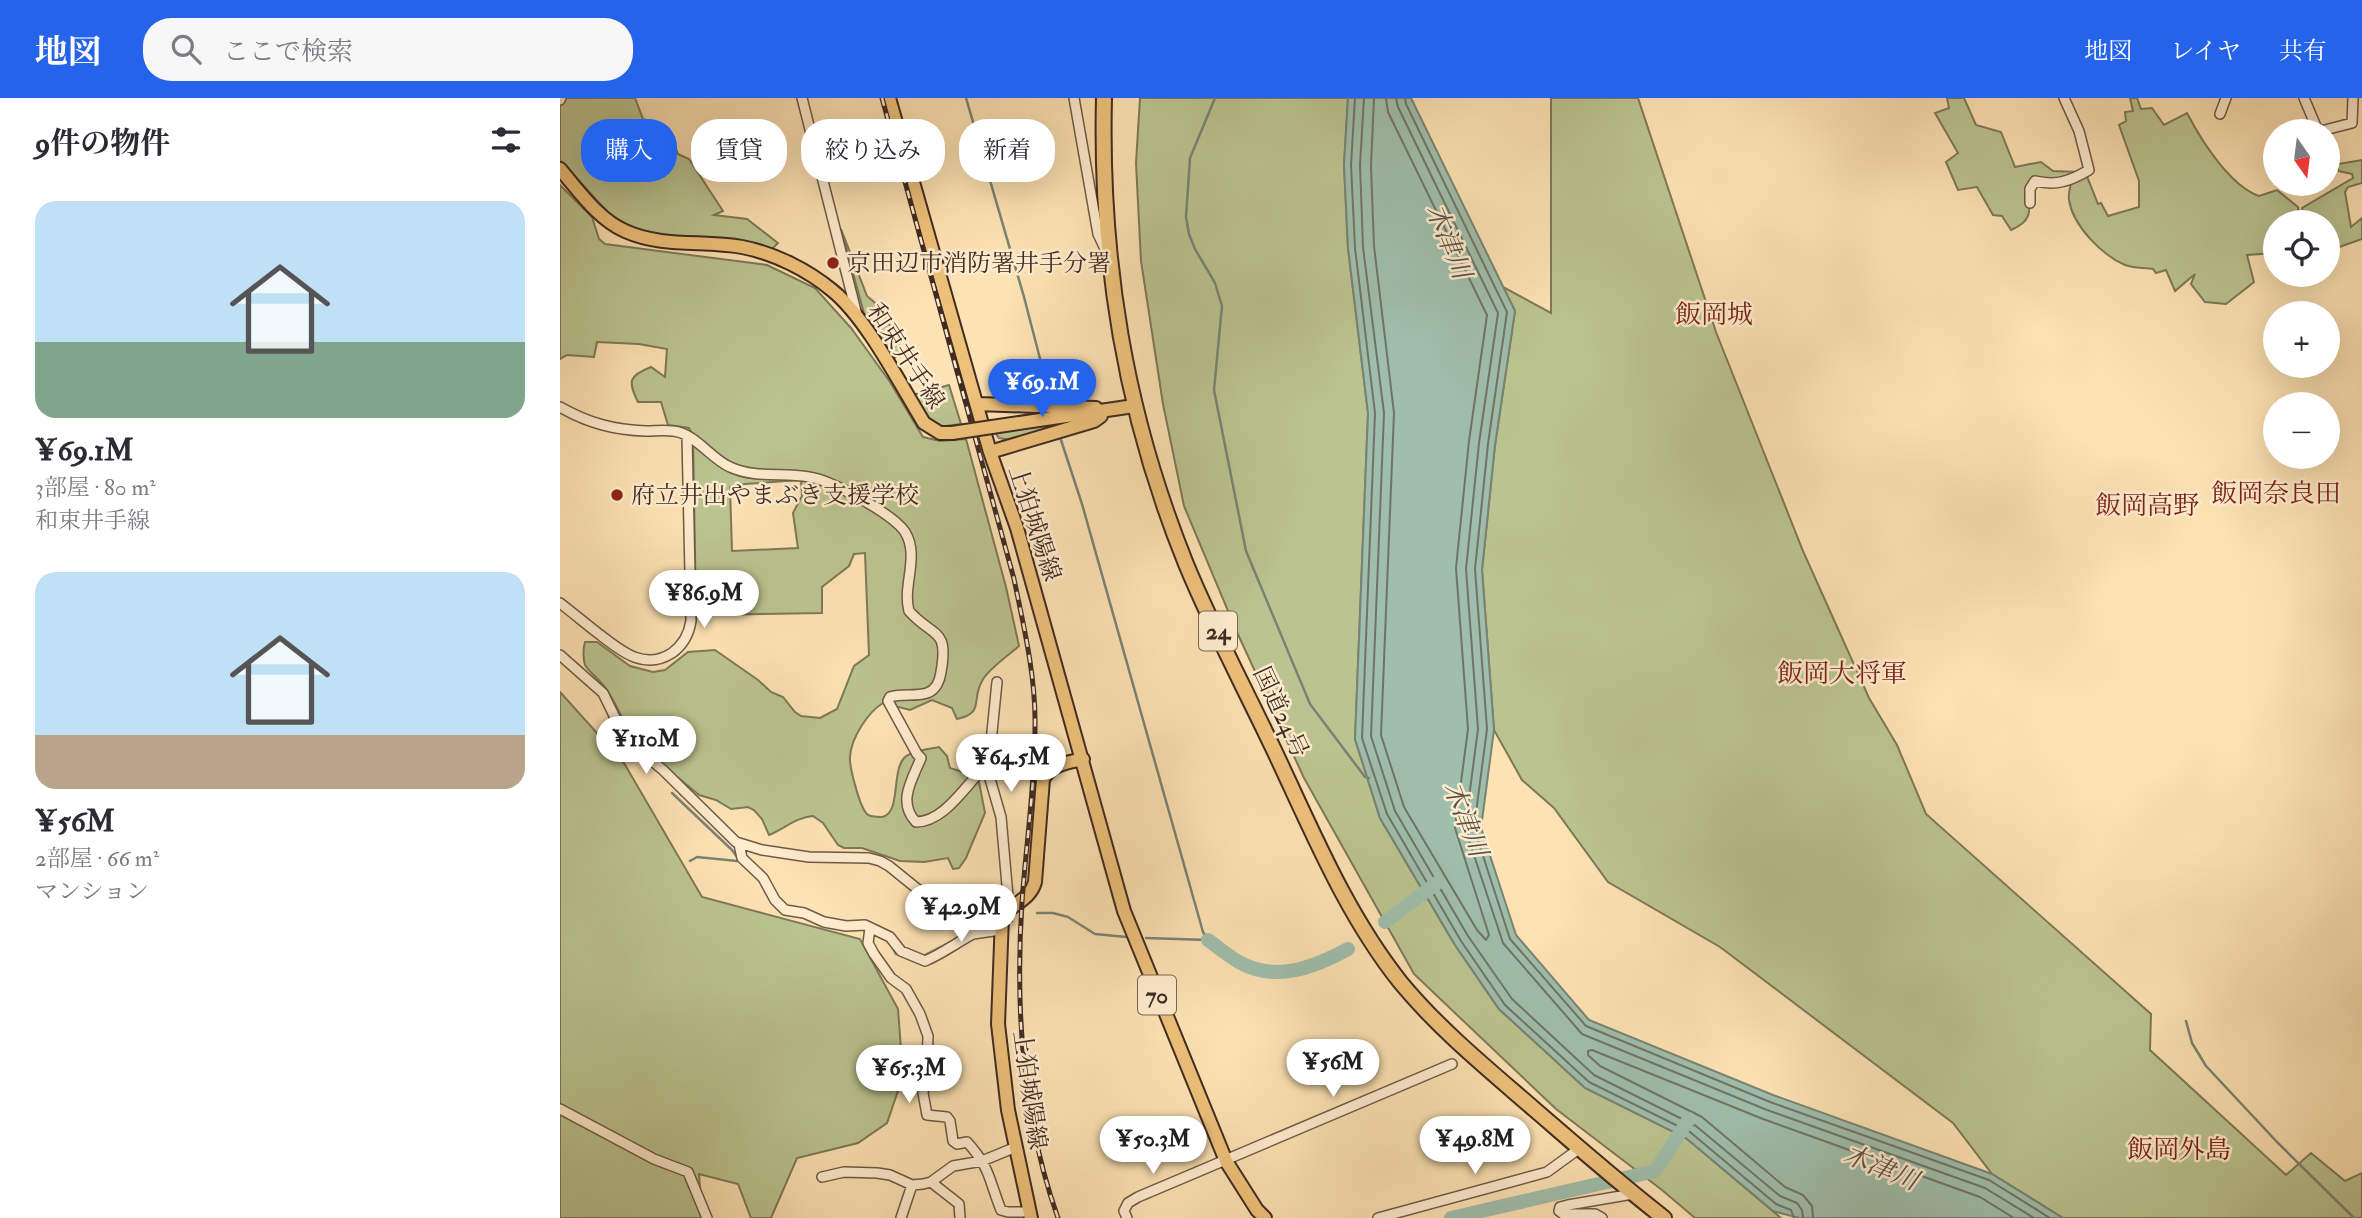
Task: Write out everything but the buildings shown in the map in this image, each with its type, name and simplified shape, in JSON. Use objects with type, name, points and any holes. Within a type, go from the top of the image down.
[{"type":"highway","name":"国道24号","points":[[1104,98],[1105,208],[1117,326],[1134,406],[1158,489],[1187,566],[1332,874],[1374,947],[1402,984],[1458,1043],[1596,1163],[1664,1218]]},
{"type":"main road","name":"上狛城陽線","points":[[889,98],[990,452],[1017,528],[1135,941],[1226,1161],[1265,1218]]},
{"type":"main road","name":"和束井手線","points":[[560,169],[606,219],[625,231],[673,243],[741,247],[769,255],[814,277],[834,291],[857,315],[929,429],[952,433],[1134,406]]},
{"type":"main road","points":[[976,404],[1089,406],[1107,411]]},
{"type":"main road","points":[[990,452],[1094,421],[1107,411]]},
{"type":"main road","name":"上狛城陽線","points":[[1030,1215],[1008,1110],[999,1024],[1000,930],[1002,917],[1009,908],[1029,896],[1035,882],[1043,779],[1048,770],[1057,765],[1083,759]]},
{"type":"street","points":[[802,98],[857,315]]},
{"type":"street","points":[[1074,98],[1098,234],[1109,256]]},
{"type":"street","points":[[2030,203],[2030,189],[2035,181],[2061,184],[2089,170],[2079,131],[2063,98]]},
{"type":"street","points":[[2220,114],[2226,98]]},
{"type":"street","points":[[2304,98],[2314,119]]},
{"type":"street","points":[[2340,126],[2352,123],[2353,98]]},
{"type":"street","points":[[560,407],[580,418],[616,429],[675,430],[687,436],[721,463],[748,474],[808,476],[825,480],[875,509],[903,530],[909,541],[911,555],[907,594],[909,611],[937,634],[944,649],[940,679],[934,690],[923,694],[895,695],[888,701],[916,754],[921,758],[906,796],[909,816],[916,822],[927,822],[938,816],[979,773],[988,772]]},
{"type":"street","points":[[560,603],[620,651],[637,659],[662,657],[674,651],[684,640],[691,621],[687,436]]},
{"type":"street","points":[[560,656],[603,693],[623,734],[634,746],[663,770],[739,844],[809,858],[857,857],[880,861],[973,934]]},
{"type":"street","points":[[997,682],[988,772],[1001,817],[1009,908]]},
{"type":"street","points":[[739,844],[742,858],[763,878],[775,900],[785,909],[824,922],[870,928],[890,937],[901,951],[925,961],[939,956],[952,944],[973,934],[1000,930]]},
{"type":"street","points":[[870,928],[868,943],[891,978],[906,989],[928,1036],[923,1094],[926,1115],[947,1116],[953,1141],[957,1144],[967,1142],[989,1172],[1001,1210],[1030,1215]]},
{"type":"street","points":[[1127,1218],[1124,1211],[1128,1203],[1452,1064]]},
{"type":"street","points":[[560,1109],[654,1159],[688,1172],[708,1218]]},
{"type":"street","points":[[822,1177],[844,1172],[877,1173],[890,1175],[912,1185],[931,1182],[953,1166],[982,1161],[1016,1147]]},
{"type":"street","points":[[1378,1218],[1547,1172],[1580,1149]]},
{"type":"street","points":[[931,1182],[959,1204],[960,1218]]},
{"type":"street","points":[[901,1218],[912,1185]]},
{"type":"street","points":[[1602,1218],[1595,1214],[1563,1214],[1559,1211],[1560,1207],[1567,1205],[1632,1193]]},
{"type":"green space","points":[[564,98],[635,98],[643,119],[581,119],[581,182],[677,182],[677,152],[691,162],[691,182],[704,182],[723,211],[714,215],[747,219],[778,243],[772,249],[724,238],[675,237],[644,232],[613,218],[560,160],[560,106]]},
{"type":"green space","points":[[1140,98],[1348,98],[1344,165],[1348,248],[1368,413],[1355,739],[1380,818],[1455,945],[1499,1009],[1585,1088],[1686,1138],[1781,1218],[1695,1218],[1556,1109],[1414,974],[1304,778],[1236,630],[1184,506],[1163,404],[1141,261],[1136,163]]},
{"type":"green space","points":[[1551,98],[1638,98],[1716,332],[1803,551],[1869,698],[1897,745],[1926,814],[2151,1014],[2150,1050],[2286,1175],[2311,1153],[2345,1181],[2362,1173],[2362,1218],[2063,1218],[1992,1174],[1953,1123],[1720,947],[1608,882],[1554,808],[1522,780],[1494,730],[1482,570],[1495,445],[1515,311],[1503,287],[1551,313]]},
{"type":"green space","points":[[1947,98],[1964,98],[1976,125],[2001,132],[2015,167],[2041,162],[2053,171],[2081,172],[2068,179],[2028,186],[2029,213],[2024,222],[2011,230],[2002,216],[1993,215],[1977,187],[1958,190],[1946,162],[1958,153],[1935,113],[1949,108]]},
{"type":"green space","points":[[2130,98],[2137,98],[2141,109],[2152,108],[2164,125],[2187,113],[2208,148],[2237,183],[2259,196],[2284,196],[2298,207],[2299,210],[2263,210],[2263,254],[2247,255],[2254,282],[2226,304],[2205,302],[2191,284],[2195,274],[2175,291],[2166,270],[2156,273],[2153,269],[2128,266],[2116,260],[2098,247],[2076,220],[2069,200],[2070,187],[2071,183],[2086,174],[2098,204],[2101,203],[2108,216],[2139,207],[2139,181],[2119,125],[2126,121],[2125,112],[2133,111]]},
{"type":"green space","points":[[2362,160],[2362,183],[2348,187],[2345,192],[2351,227],[2362,218],[2362,239],[2340,247],[2340,210],[2302,208],[2322,196],[2340,196],[2340,186],[2353,178],[2352,174],[2340,171],[2340,164]]},
{"type":"green space","points":[[560,185],[592,217],[599,239],[605,244],[767,265],[815,288],[851,328],[890,382],[923,437],[940,441],[966,439],[1019,646],[985,677],[971,713],[957,719],[952,708],[932,700],[910,710],[883,703],[861,726],[853,742],[850,757],[861,804],[867,814],[874,817],[888,814],[892,807],[902,760],[911,753],[939,747],[947,756],[950,768],[978,777],[985,813],[959,868],[953,869],[948,858],[924,862],[900,861],[862,848],[844,848],[838,845],[823,823],[813,816],[796,821],[769,835],[762,819],[754,810],[748,807],[731,809],[716,800],[699,795],[639,745],[609,693],[585,665],[585,642],[597,642],[630,666],[653,672],[665,670],[688,652],[715,650],[771,692],[783,697],[801,716],[820,718],[837,709],[854,666],[869,655],[865,553],[854,554],[849,566],[822,587],[822,613],[706,615],[696,611],[693,436],[689,428],[668,425],[661,402],[638,402],[632,384],[634,376],[651,367],[665,377],[667,349],[639,344],[597,342],[594,357],[567,355],[560,359]],"holes":[[[801,480],[802,496],[793,513],[798,548],[732,551],[730,487]]]},
{"type":"green space","points":[[841,229],[867,296],[881,308],[902,350],[891,362],[865,317]]},
{"type":"green space","points":[[949,385],[961,424],[938,427],[921,411],[913,395]]},
{"type":"green space","points":[[1086,418],[1011,440],[999,438],[994,431]]},
{"type":"green space","points":[[560,692],[624,763],[702,897],[860,939],[898,1009],[903,1076],[887,1123],[858,1143],[797,1158],[771,1218],[751,1218],[738,1184],[699,1174],[702,1218],[560,1218]]},
{"type":"water","name":"木津川","points":[[1348,98],[1411,98],[1515,311],[1495,445],[1482,570],[1494,730],[1481,828],[1516,935],[1589,1020],[1773,1095],[1992,1174],[2063,1218],[1799,1218],[1773,1211],[1686,1138],[1585,1088],[1499,1009],[1455,945],[1380,818],[1355,739],[1368,413],[1348,248],[1344,165]]},
{"type":"waterway","points":[[966,98],[1051,401]]},
{"type":"waterway","points":[[1215,98],[1190,158],[1186,217],[1195,249],[1215,283],[1222,306],[1214,390],[1246,551],[1310,704],[1365,777],[1369,778]]},
{"type":"waterway","points":[[1060,437],[1082,504],[1203,932],[1208,940]]},
{"type":"waterway","points":[[672,793],[732,850],[743,865]]},
{"type":"waterway","points":[[690,861],[697,857],[737,861]]},
{"type":"waterway","points":[[1385,922],[1437,883]]},
{"type":"waterway","points":[[1037,913],[1068,917],[1095,934],[1126,937]]},
{"type":"waterway","points":[[1146,938],[1208,940]]},
{"type":"waterway","points":[[925,955],[956,939]]},
{"type":"waterway","points":[[1208,940],[1239,962],[1253,968],[1281,972],[1309,967],[1348,949]]},
{"type":"waterway","points":[[891,945],[896,954]]},
{"type":"waterway","points":[[2186,1021],[2192,1043],[2206,1066],[2278,1143],[2354,1218]]},
{"type":"waterway","points":[[1451,1218],[1655,1171],[1689,1119]]},
{"type":"railway","points":[[882,98],[1014,579],[1029,653],[1034,690],[1035,749],[1022,902],[1021,1022],[1036,1141],[1058,1218]]},
{"type":"place","name":"京田辺市消防署井手分署","points":[[833,263]]},
{"type":"place","name":"府立井出やまぶき支援学校","points":[[617,495]]},
{"type":"district","name":"飯岡城","points":[[1714,314]]},
{"type":"district","name":"飯岡奈良田","points":[[2276,493]]},
{"type":"district","name":"飯岡高野","points":[[2147,505]]},
{"type":"district","name":"飯岡大将軍","points":[[1842,673]]},
{"type":"district","name":"飯岡外島","points":[[2179,1149]]}]
